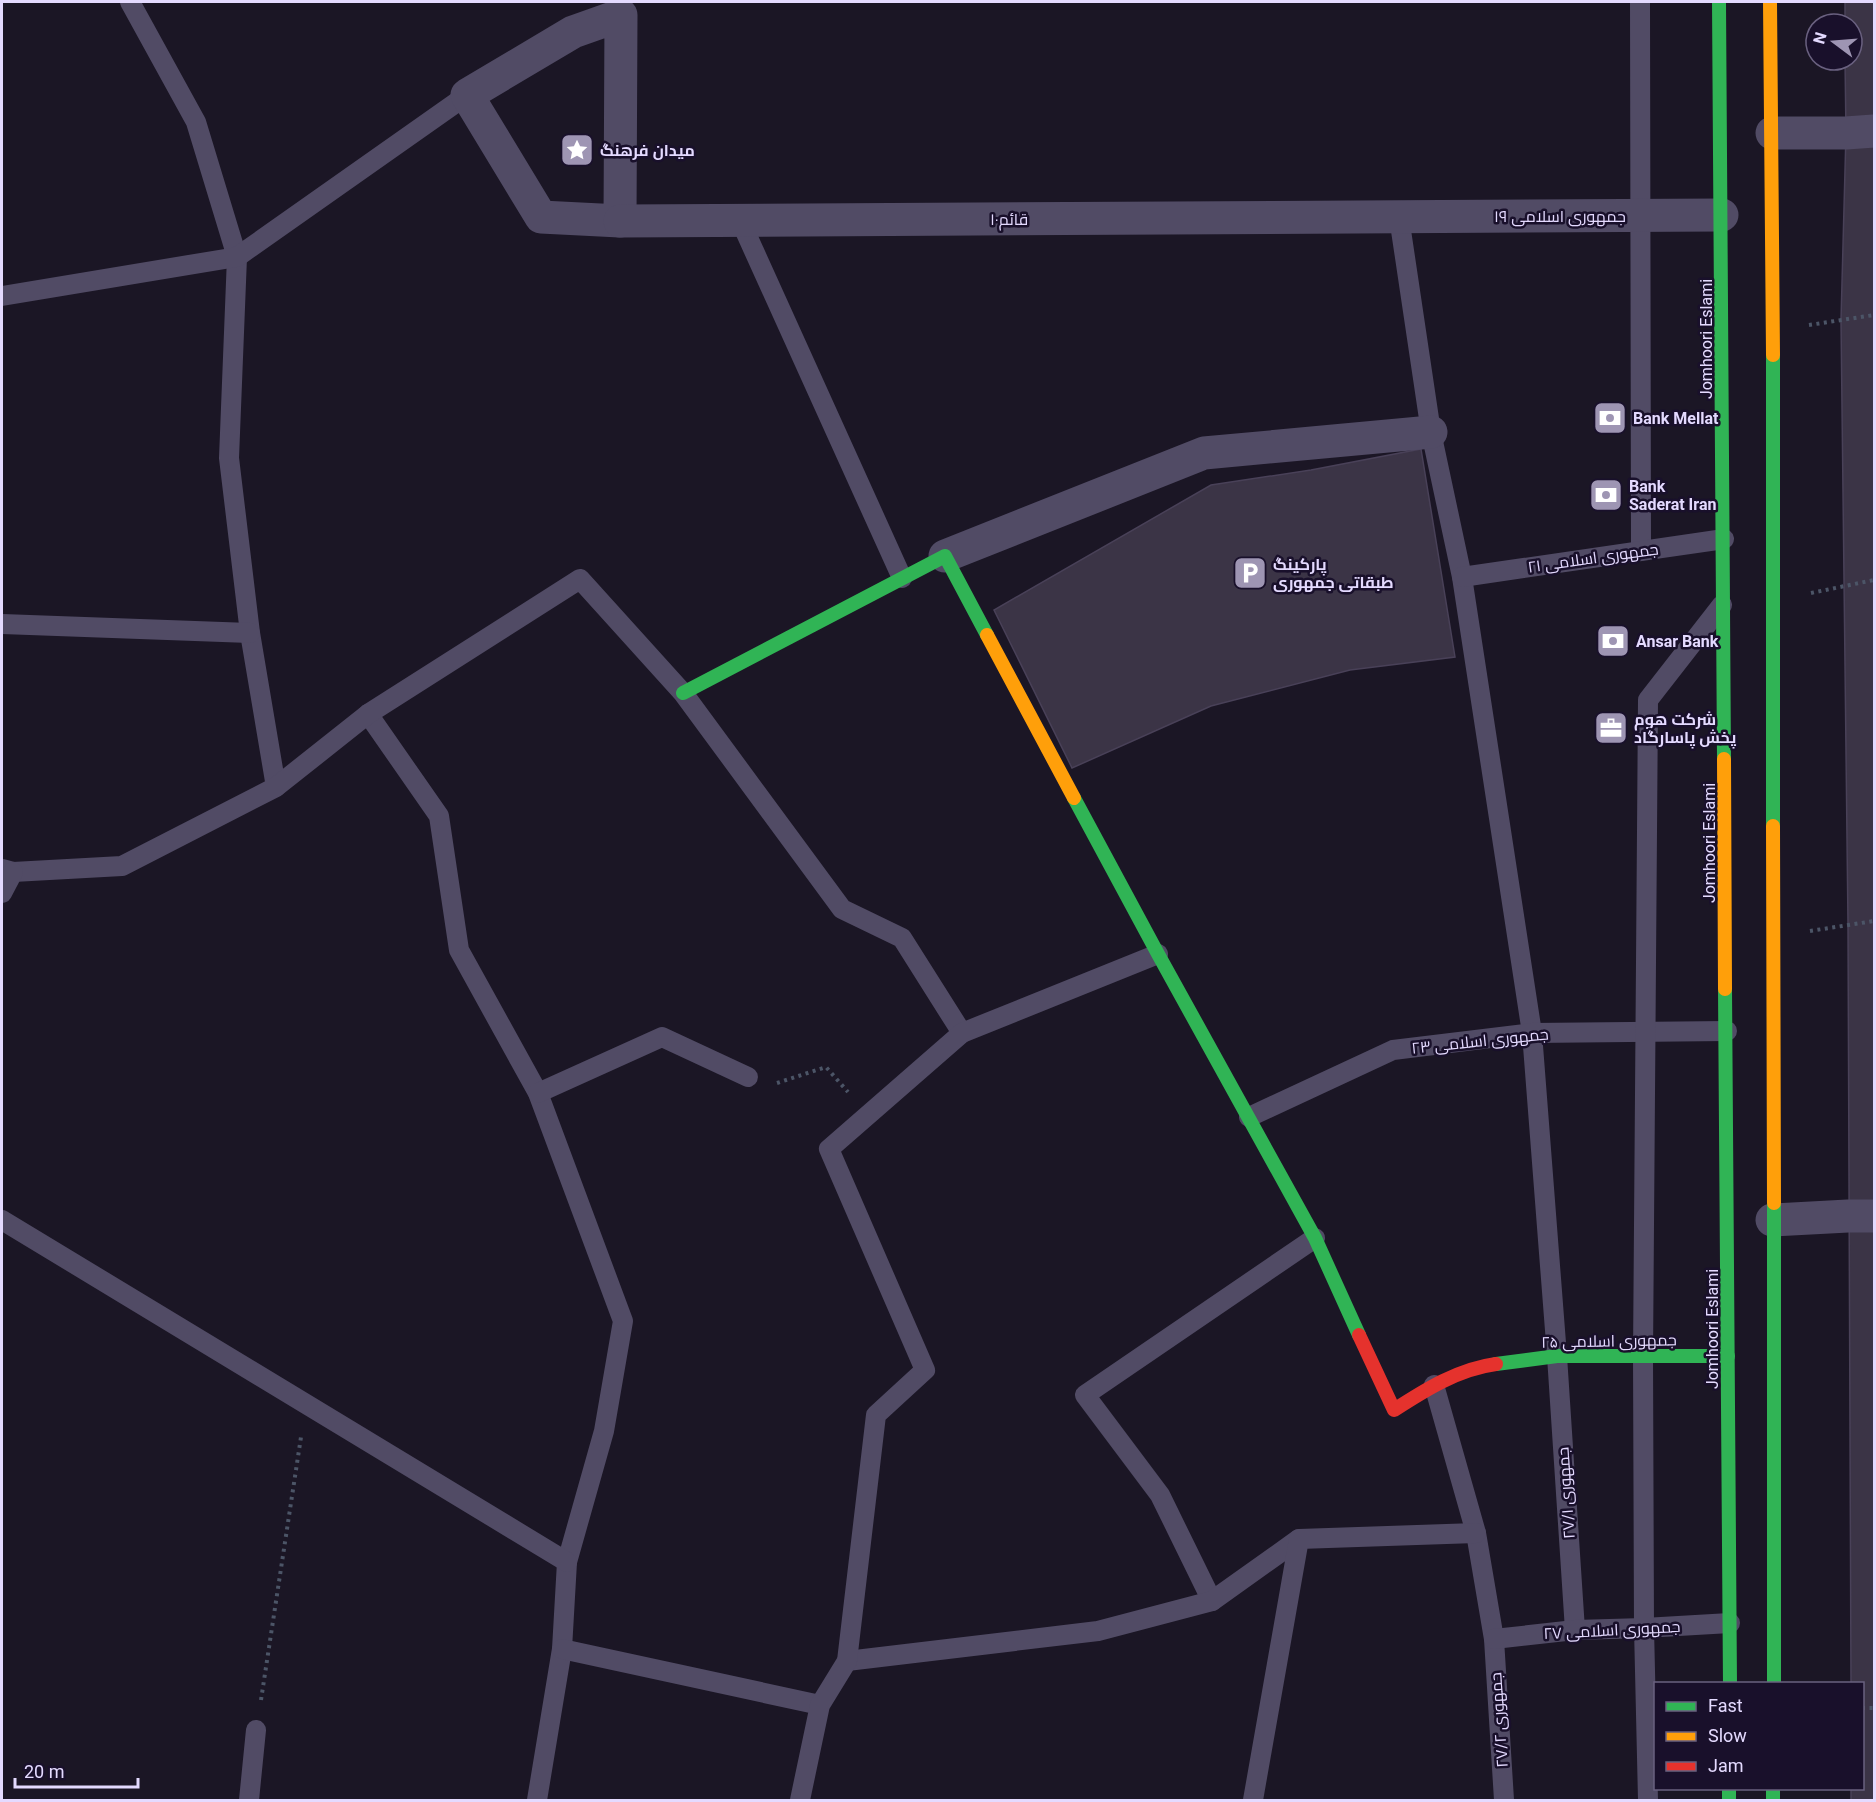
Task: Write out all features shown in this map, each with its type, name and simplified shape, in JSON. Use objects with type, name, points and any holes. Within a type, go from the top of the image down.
[{"type":"main road","name":"Jomhoori Eslami","points":[[1719,2],[1730,1682]]},
{"type":"main road","points":[[1770,2],[1773,331],[1774,1682]]},
{"type":"main road","points":[[683,693],[945,556],[1158,954],[1315,1239]]},
{"type":"main road","name":"جمهوری اسلامی ۲۵","points":[[1315,1239],[1394,1410],[1434,1385],[1479,1366],[1557,1356],[1728,1356]]},
{"type":"street","points":[[467,95],[573,32],[621,8],[620,221]]},
{"type":"street","name":"قائم۱۰","points":[[467,95],[541,218],[620,221],[1399,217]]},
{"type":"street","points":[[1772,133],[1875,131]]},
{"type":"street","name":"جمهوری اسلامی ۱۹","points":[[1399,217],[1722,215]]},
{"type":"street","points":[[945,556],[1204,453],[1431,432]]},
{"type":"street","points":[[1772,1220],[1875,1216]]},
{"type":"lane","points":[[130,2],[196,122],[237,257],[229,458],[250,633],[276,787]]},
{"type":"lane","points":[[1640,2],[1641,551]]},
{"type":"lane","points":[[2,296],[237,257],[467,95]]},
{"type":"lane","name":"جمهوری ۲۷/۱","points":[[1399,217],[1431,432],[1462,577],[1532,1033],[1575,1630]]},
{"type":"lane","points":[[740,220],[902,578]]},
{"type":"lane","name":"جمهوری اسلامی ۲۱","points":[[1462,577],[1724,539]]},
{"type":"lane","points":[[2,893],[7,871],[122,866],[276,787],[368,714],[580,579],[683,693],[842,909],[902,938],[962,1033]]},
{"type":"lane","points":[[1648,1800],[1644,1628],[1643,1356],[1648,700],[1724,603]]},
{"type":"lane","points":[[2,624],[250,633]]},
{"type":"lane","points":[[368,714],[439,816],[459,950],[538,1094],[623,1321],[604,1431],[567,1562],[562,1649],[537,1800]]},
{"type":"lane","points":[[800,1800],[820,1705],[847,1661],[876,1415],[925,1370],[829,1149],[962,1033],[1158,954]]},
{"type":"lane","name":"جمهوری اسلامی ۲۳","points":[[1249,1117],[1393,1050],[1532,1033],[1727,1031]]},
{"type":"lane","points":[[538,1094],[662,1037],[748,1077]]},
{"type":"lane","points":[[2,1220],[567,1562]]},
{"type":"lane","points":[[1212,1601],[1160,1496],[1084,1395],[1315,1239]]},
{"type":"lane","name":"جمهوری ۲۷/۲","points":[[1434,1385],[1476,1533],[1494,1639],[1504,1800]]},
{"type":"lane","points":[[847,1661],[1098,1631],[1212,1601],[1299,1539],[1476,1533]]},
{"type":"lane","points":[[1253,1800],[1299,1539]]},
{"type":"lane","name":"جمهوری اسلامی ۲۷","points":[[1494,1639],[1575,1630],[1730,1623]]},
{"type":"lane","points":[[562,1649],[820,1705]]},
{"type":"lane","points":[[249,1800],[256,1730]]},
{"type":"path","points":[[1773,331],[1875,315]]},
{"type":"path","points":[[1773,599],[1842,588],[1875,580]]},
{"type":"path","points":[[1773,937],[1875,921]]},
{"type":"path","points":[[748,1077],[776,1083],[826,1067],[869,1115]]},
{"type":"path","points":[[256,1730],[306,1404]]},
{"type":"building","points":[[1845,2],[1874,2],[1874,1800],[1851,1800],[1851,1790],[1864,1790],[1864,1682],[1851,1682],[1848,924],[1841,320],[1846,133],[1845,72],[1864,72],[1864,12],[1845,12]]},
{"type":"building","name":"پارکینگ طبقاتی جمهوری","points":[[1421,449],[1455,657],[1350,670],[1211,706],[1072,768],[994,610],[1211,485],[1311,470]]},
{"type":"traffic: fast","points":[[1719,2],[1724,759]]},
{"type":"traffic: fast","points":[[1773,355],[1773,826]]},
{"type":"traffic: fast","points":[[683,693],[945,556],[987,635]]},
{"type":"traffic: fast","points":[[1074,798],[1315,1238],[1359,1335]]},
{"type":"traffic: fast","points":[[1725,989],[1730,1682]]},
{"type":"traffic: fast","points":[[1774,1203],[1774,1682]]},
{"type":"traffic: fast","points":[[1496,1364],[1557,1356],[1728,1356]]},
{"type":"traffic: fast","points":[[1729,1790],[1729,1800]]},
{"type":"traffic: fast","points":[[1773,1790],[1773,1800]]},
{"type":"traffic: slow","points":[[1770,2],[1773,355]]},
{"type":"traffic: slow","points":[[987,635],[1074,798]]},
{"type":"traffic: slow","points":[[1724,759],[1725,989]]},
{"type":"traffic: slow","points":[[1773,826],[1774,1203]]},
{"type":"traffic: jam","points":[[1359,1335],[1394,1410],[1455,1375],[1496,1364]]},
{"type":"place","name":"میدان فرهنگ","points":[[577,150]]},
{"type":"place","name":"Bank Mellat","points":[[1610,418]]},
{"type":"place","name":"Bank Saderat Iran","points":[[1606,495]]},
{"type":"place","name":"پارکینگ طبقاتی جمهوری","points":[[1250,573]]},
{"type":"place","name":"Ansar Bank","points":[[1613,641]]},
{"type":"place","name":"شرکت هوم پخش پاسارگاد","points":[[1611,728]]}]
